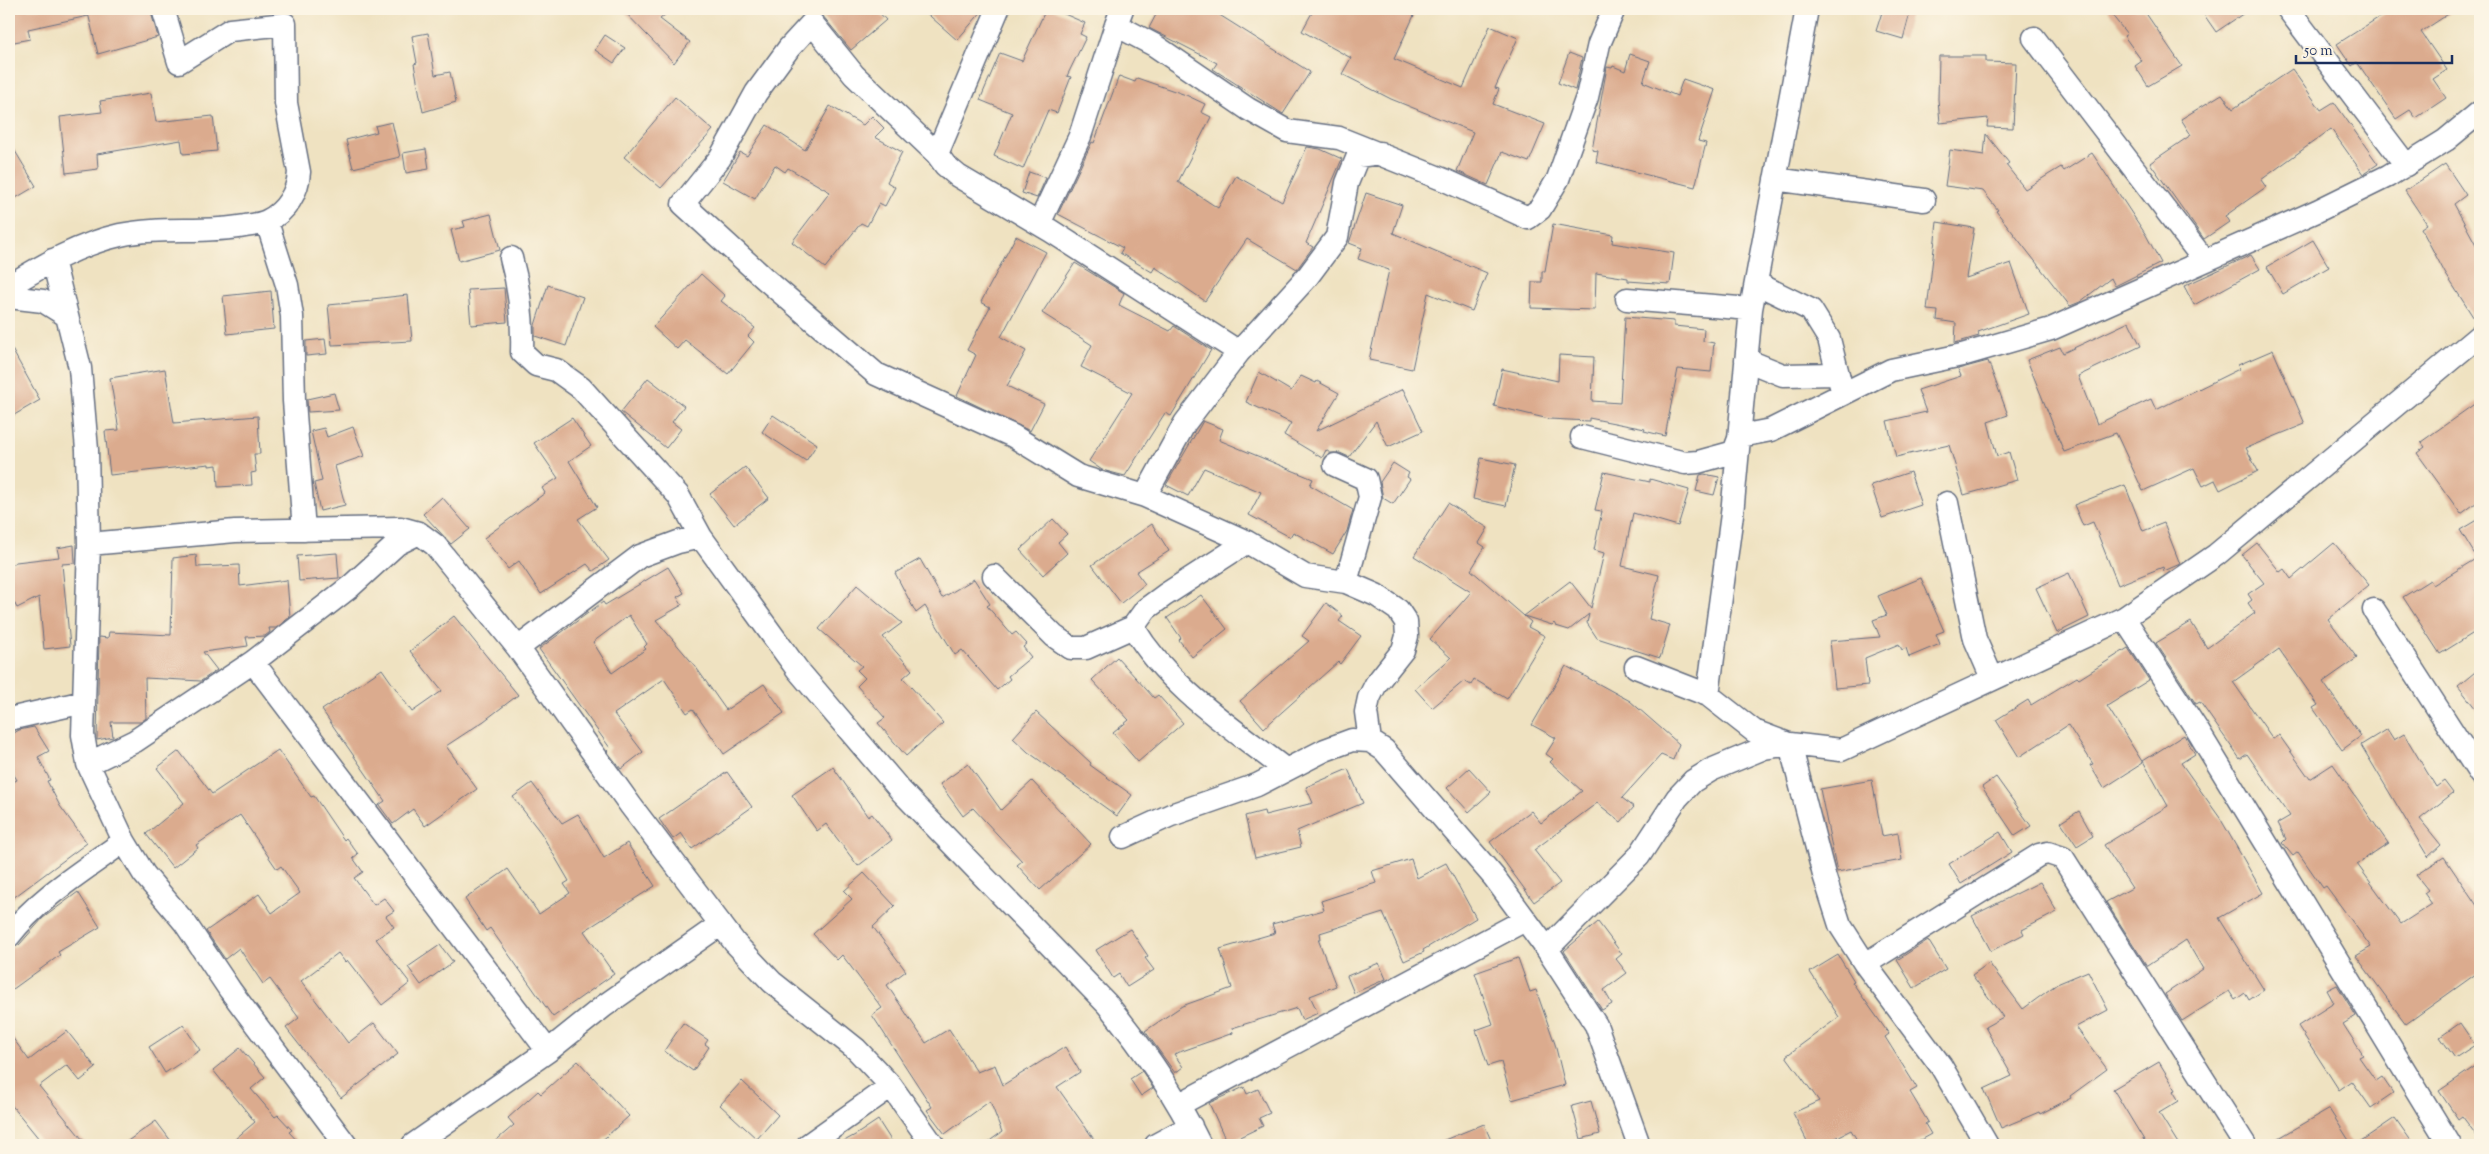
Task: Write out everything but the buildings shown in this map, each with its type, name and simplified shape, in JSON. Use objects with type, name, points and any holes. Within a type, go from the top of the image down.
[{"type":"street","points":[[9,286],[54,260],[120,235],[157,231],[228,230],[267,222],[290,201],[298,182],[299,172],[286,102],[285,24],[230,30],[179,62],[163,9]]},
{"type":"street","points":[[937,154],[998,9]]},
{"type":"street","points":[[1040,224],[1080,136],[1119,17],[1154,46],[1248,109],[1287,131],[1339,138],[1380,153],[1528,218],[1540,209],[1558,179],[1587,97],[1599,44],[1614,9]]},
{"type":"street","points":[[1708,695],[1740,436],[1751,309],[1807,9]]},
{"type":"street","points":[[2288,9],[2406,165]]},
{"type":"street","points":[[1239,352],[1040,224],[958,176],[854,75],[812,23],[789,48],[756,93],[720,158],[683,204],[764,278],[876,374],[1013,436],[1078,476],[1145,496],[1247,542],[1305,576],[1346,582],[1376,595],[1398,610],[1406,622],[1407,636],[1403,650],[1376,684],[1369,698],[1366,712],[1370,741]]},
{"type":"street","points":[[2034,38],[2204,260]]},
{"type":"street","points":[[1740,436],[1771,430],[1840,384],[1891,370],[1962,355],[2051,329],[2317,211],[2388,176],[2446,140],[2480,112]]},
{"type":"street","points":[[1145,496],[1185,423],[1239,352],[1308,276],[1337,237],[1347,184],[1358,156],[1380,153]]},
{"type":"street","points":[[1775,178],[1924,200]]},
{"type":"street","points":[[267,222],[287,285],[292,316],[294,401],[304,530]]},
{"type":"street","points":[[511,258],[520,288],[523,321],[522,352],[536,365],[556,370],[581,388],[678,495],[701,537],[797,669],[901,791],[1107,1004],[1134,1037],[1180,1104],[1195,1136],[1156,1145]]},
{"type":"street","points":[[54,260],[80,368],[87,450],[89,544],[83,734],[88,764],[124,841],[144,874],[185,924],[230,990],[346,1145]]},
{"type":"street","points":[[1756,283],[1811,310],[1829,339],[1840,384]]},
{"type":"street","points":[[9,297],[43,301],[68,316]]},
{"type":"street","points":[[1627,299],[1751,309]]},
{"type":"street","points":[[1636,667],[1708,695],[1754,731],[1790,744],[1841,750],[2124,618],[2216,555],[2480,334]]},
{"type":"street","points":[[1746,360],[1783,375],[1840,384]]},
{"type":"street","points":[[1582,437],[1685,463],[1698,462],[1734,452],[1740,436]]},
{"type":"street","points":[[1335,465],[1366,479],[1370,497],[1346,582]]},
{"type":"street","points":[[1947,503],[1975,639],[1992,678]]},
{"type":"street","points":[[89,544],[235,531],[402,528],[419,533],[436,546],[518,648],[631,806],[735,943],[772,982],[856,1049],[891,1086],[933,1145]]},
{"type":"street","points":[[88,764],[135,741],[253,662],[351,586],[396,544],[419,533]]},
{"type":"street","points":[[518,648],[640,556],[678,542],[701,537]]},
{"type":"street","points":[[994,576],[1054,636],[1072,648],[1086,648],[1133,627],[1146,609],[1247,542]]},
{"type":"street","points":[[2374,610],[2480,774]]},
{"type":"street","points":[[2124,618],[2196,728],[2450,1145]]},
{"type":"street","points":[[1133,627],[1148,652],[1184,690],[1286,770]]},
{"type":"street","points":[[253,662],[548,1051]]},
{"type":"street","points":[[9,719],[84,702]]},
{"type":"street","points":[[1123,837],[1171,815],[1257,785],[1325,750],[1352,740],[1370,741],[1384,750],[1494,877],[1547,949],[1596,1025],[1639,1145]]},
{"type":"street","points":[[1547,949],[1639,856],[1677,798],[1693,781],[1711,770],[1764,748],[1790,744]]},
{"type":"street","points":[[1790,744],[1824,875],[1840,925],[1865,964],[1941,1066],[1987,1145]]},
{"type":"street","points":[[9,936],[22,919],[40,904],[124,841]]},
{"type":"street","points":[[1865,964],[2039,855],[2054,854],[2062,858],[2245,1145]]},
{"type":"street","points":[[1180,1104],[1525,920]]},
{"type":"street","points":[[413,1145],[548,1051],[604,1006],[721,924]]},
{"type":"street","points":[[808,1145],[891,1086]]}]
